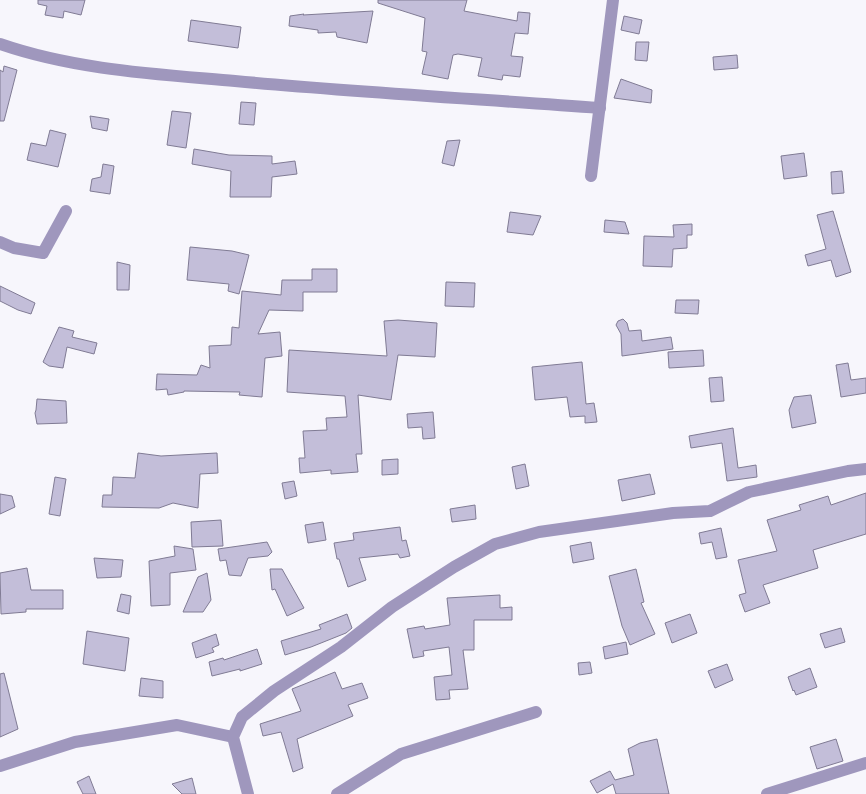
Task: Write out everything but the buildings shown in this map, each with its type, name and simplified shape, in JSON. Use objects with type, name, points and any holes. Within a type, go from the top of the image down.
[{"type":"street","points":[[591,176],[613,0]]},
{"type":"street","points":[[0,44],[32,55],[124,71],[296,86],[600,108]]},
{"type":"street","points":[[0,242],[14,248],[43,253],[66,211]]},
{"type":"street","points":[[248,794],[233,737],[242,717],[274,690],[341,647],[392,607],[454,567],[495,544],[539,532],[673,513],[710,511],[749,492],[848,471],[866,470]]},
{"type":"street","points":[[337,794],[401,754],[536,712]]},
{"type":"street","points":[[0,766],[76,742],[177,725],[233,737]]},
{"type":"street","points":[[767,794],[866,763]]}]
